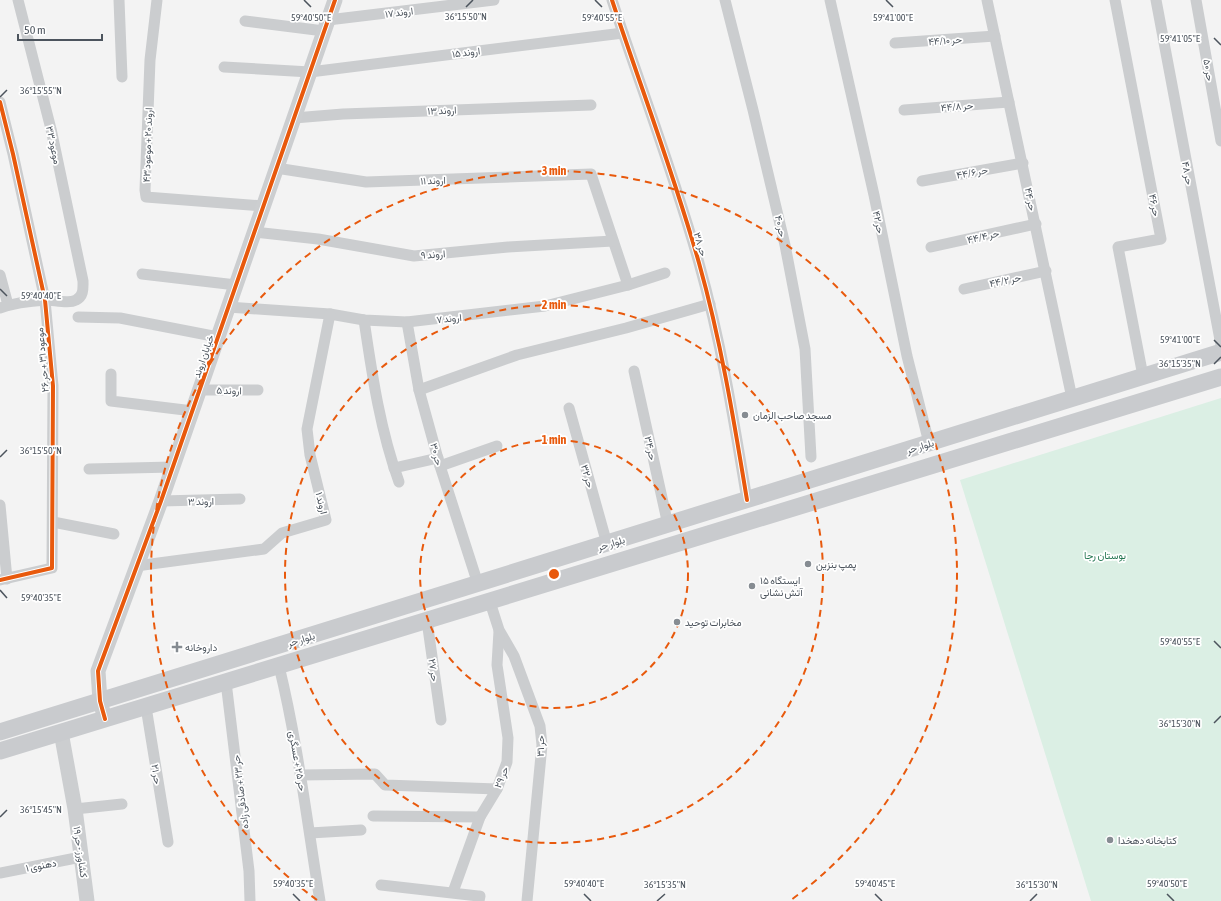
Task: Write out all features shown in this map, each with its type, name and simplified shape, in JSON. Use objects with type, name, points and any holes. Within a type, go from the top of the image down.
[{"type":"main road","name":"بلوار حر","points":[[0,732],[1221,352]]},
{"type":"main road","name":"بلوار حر","points":[[0,752],[61,732],[490,602],[1221,377]]},
{"type":"street","name":"موعود ۳۳","points":[[18,0],[51,129],[83,281],[81,296],[76,301],[45,300]]},
{"type":"street","points":[[119,0],[122,77]]},
{"type":"street","name":"اروند ۲۰ + موعود ۴۳","points":[[157,0],[150,60],[145,190],[146,197],[263,206]]},
{"type":"street","name":"خیابان اروند","points":[[105,719],[100,701],[98,671],[161,501],[335,0]]},
{"type":"street","name":"اروند ۱۷","points":[[245,21],[326,25],[494,0]]},
{"type":"street","name":"حر ۳۸","points":[[612,0],[660,139],[710,304],[733,412],[747,500]]},
{"type":"street","name":"حر ۴۰","points":[[725,0],[785,245],[805,349],[811,457]]},
{"type":"street","name":"حر ۴۲","points":[[830,0],[874,195],[907,356],[929,443]]},
{"type":"street","name":"حر ۴۴","points":[[987,0],[1072,398]]},
{"type":"street","name":"حر ۴۶","points":[[1115,0],[1161,239],[1118,248],[1143,376]]},
{"type":"street","name":"حر ۴۸","points":[[1156,0],[1221,345]]},
{"type":"street","name":"حر ۵۰","points":[[1196,0],[1221,141]]},
{"type":"street","name":"اروند ۱۵","points":[[224,67],[310,72],[623,33]]},
{"type":"street","name":"حر ۴۴/۱۰","points":[[895,43],[995,36]]},
{"type":"street","name":"موعود ۳۱ + حر ۲۶","points":[[0,102],[45,300],[53,386],[52,568],[3,580]]},
{"type":"street","name":"حر ۴۴/۸","points":[[904,110],[1009,102]]},
{"type":"street","name":"اروند ۱۳","points":[[294,118],[351,113],[591,104]]},
{"type":"street","name":"حر ۴۴/۶","points":[[922,181],[1023,163]]},
{"type":"street","name":"اروند ۱۱","points":[[276,168],[366,182],[591,174],[613,241]]},
{"type":"street","name":"حر ۴۴/۴","points":[[930,247],[1036,224]]},
{"type":"street","name":"اروند ۹","points":[[254,232],[318,239],[414,256],[508,247],[613,241]]},
{"type":"street","points":[[613,241],[628,285]]},
{"type":"street","name":"حر ۴۴/۲","points":[[964,288],[1046,271]]},
{"type":"street","points":[[142,274],[236,285]]},
{"type":"street","name":"اروند ۷","points":[[228,307],[330,314],[364,320],[407,322],[545,306],[665,274]]},
{"type":"street","points":[[0,275],[4,306],[45,300]]},
{"type":"street","points":[[419,390],[517,355],[626,328],[710,304]]},
{"type":"street","name":"اروند ۱","points":[[136,566],[264,549],[282,533],[326,520],[310,454],[307,429],[330,314]]},
{"type":"street","points":[[78,317],[120,318],[218,338]]},
{"type":"street","points":[[364,320],[374,382],[394,468],[400,482]]},
{"type":"street","name":"حر ۳۰","points":[[407,322],[419,390],[439,462],[478,584]]},
{"type":"street","name":"حر ۳۴","points":[[634,371],[668,525]]},
{"type":"street","points":[[111,374],[110,401],[192,411]]},
{"type":"street","name":"اروند ۵","points":[[200,390],[258,390]]},
{"type":"street","name":"حر ۳۲","points":[[569,408],[607,544]]},
{"type":"street","points":[[394,468],[439,462],[498,446]]},
{"type":"street","points":[[89,469],[172,467]]},
{"type":"street","name":"اروند ۳","points":[[161,501],[240,499]]},
{"type":"street","points":[[0,505],[3,580]]},
{"type":"street","points":[[53,522],[114,534]]},
{"type":"street","name":"حر ۳۱","points":[[490,602],[499,630],[514,656],[540,726],[542,745],[527,901]]},
{"type":"street","name":"حر ۲۷","points":[[427,621],[441,720]]},
{"type":"street","name":"حر ۲۹","points":[[453,892],[480,817],[497,789],[507,762],[508,738],[498,664],[499,630]]},
{"type":"street","name":"حر ۲۵ + عسگری","points":[[279,666],[290,713],[301,775],[310,833],[312,857],[320,901]]},
{"type":"street","name":"حر ۲۳ + صادقی زاده","points":[[226,682],[249,871],[250,901]]},
{"type":"street","name":"حر ۲۱","points":[[146,707],[168,842]]},
{"type":"street","name":"کشاورز - حر ۱۹","points":[[61,732],[75,809],[88,901]]},
{"type":"street","points":[[301,775],[375,774],[385,785],[497,789]]},
{"type":"street","points":[[75,809],[122,804]]},
{"type":"street","points":[[373,816],[480,817]]},
{"type":"street","points":[[310,833],[361,830]]},
{"type":"street","name":"دهنوی ۱","points":[[0,873],[81,857]]},
{"type":"street","points":[[381,885],[453,892],[478,896],[479,900]]},
{"type":"green space","name":"بوستان رجا","points":[[1221,398],[1221,901],[1091,901],[960,480]]},
{"type":"cycle path","points":[[105,719],[100,701],[98,671],[161,501],[335,0]]},
{"type":"cycle path","points":[[612,0],[668,164],[707,292],[732,411],[747,500]]},
{"type":"cycle path","points":[[0,102],[45,300],[53,386],[52,568],[0,580]]},
{"type":"place","name":"مسجد صاحب الزمان","points":[[745,415]]},
{"type":"place","name":"پمپ بنزین","points":[[808,564]]},
{"type":"place","name":"ایستگاه ۱۵ آتش نشانی","points":[[752,586]]},
{"type":"place","name":"مخابرات توحید","points":[[677,622]]},
{"type":"place","name":"داروخانه","points":[[177,647]]},
{"type":"place","name":"کتابخانه دهخدا","points":[[1110,840]]}]
